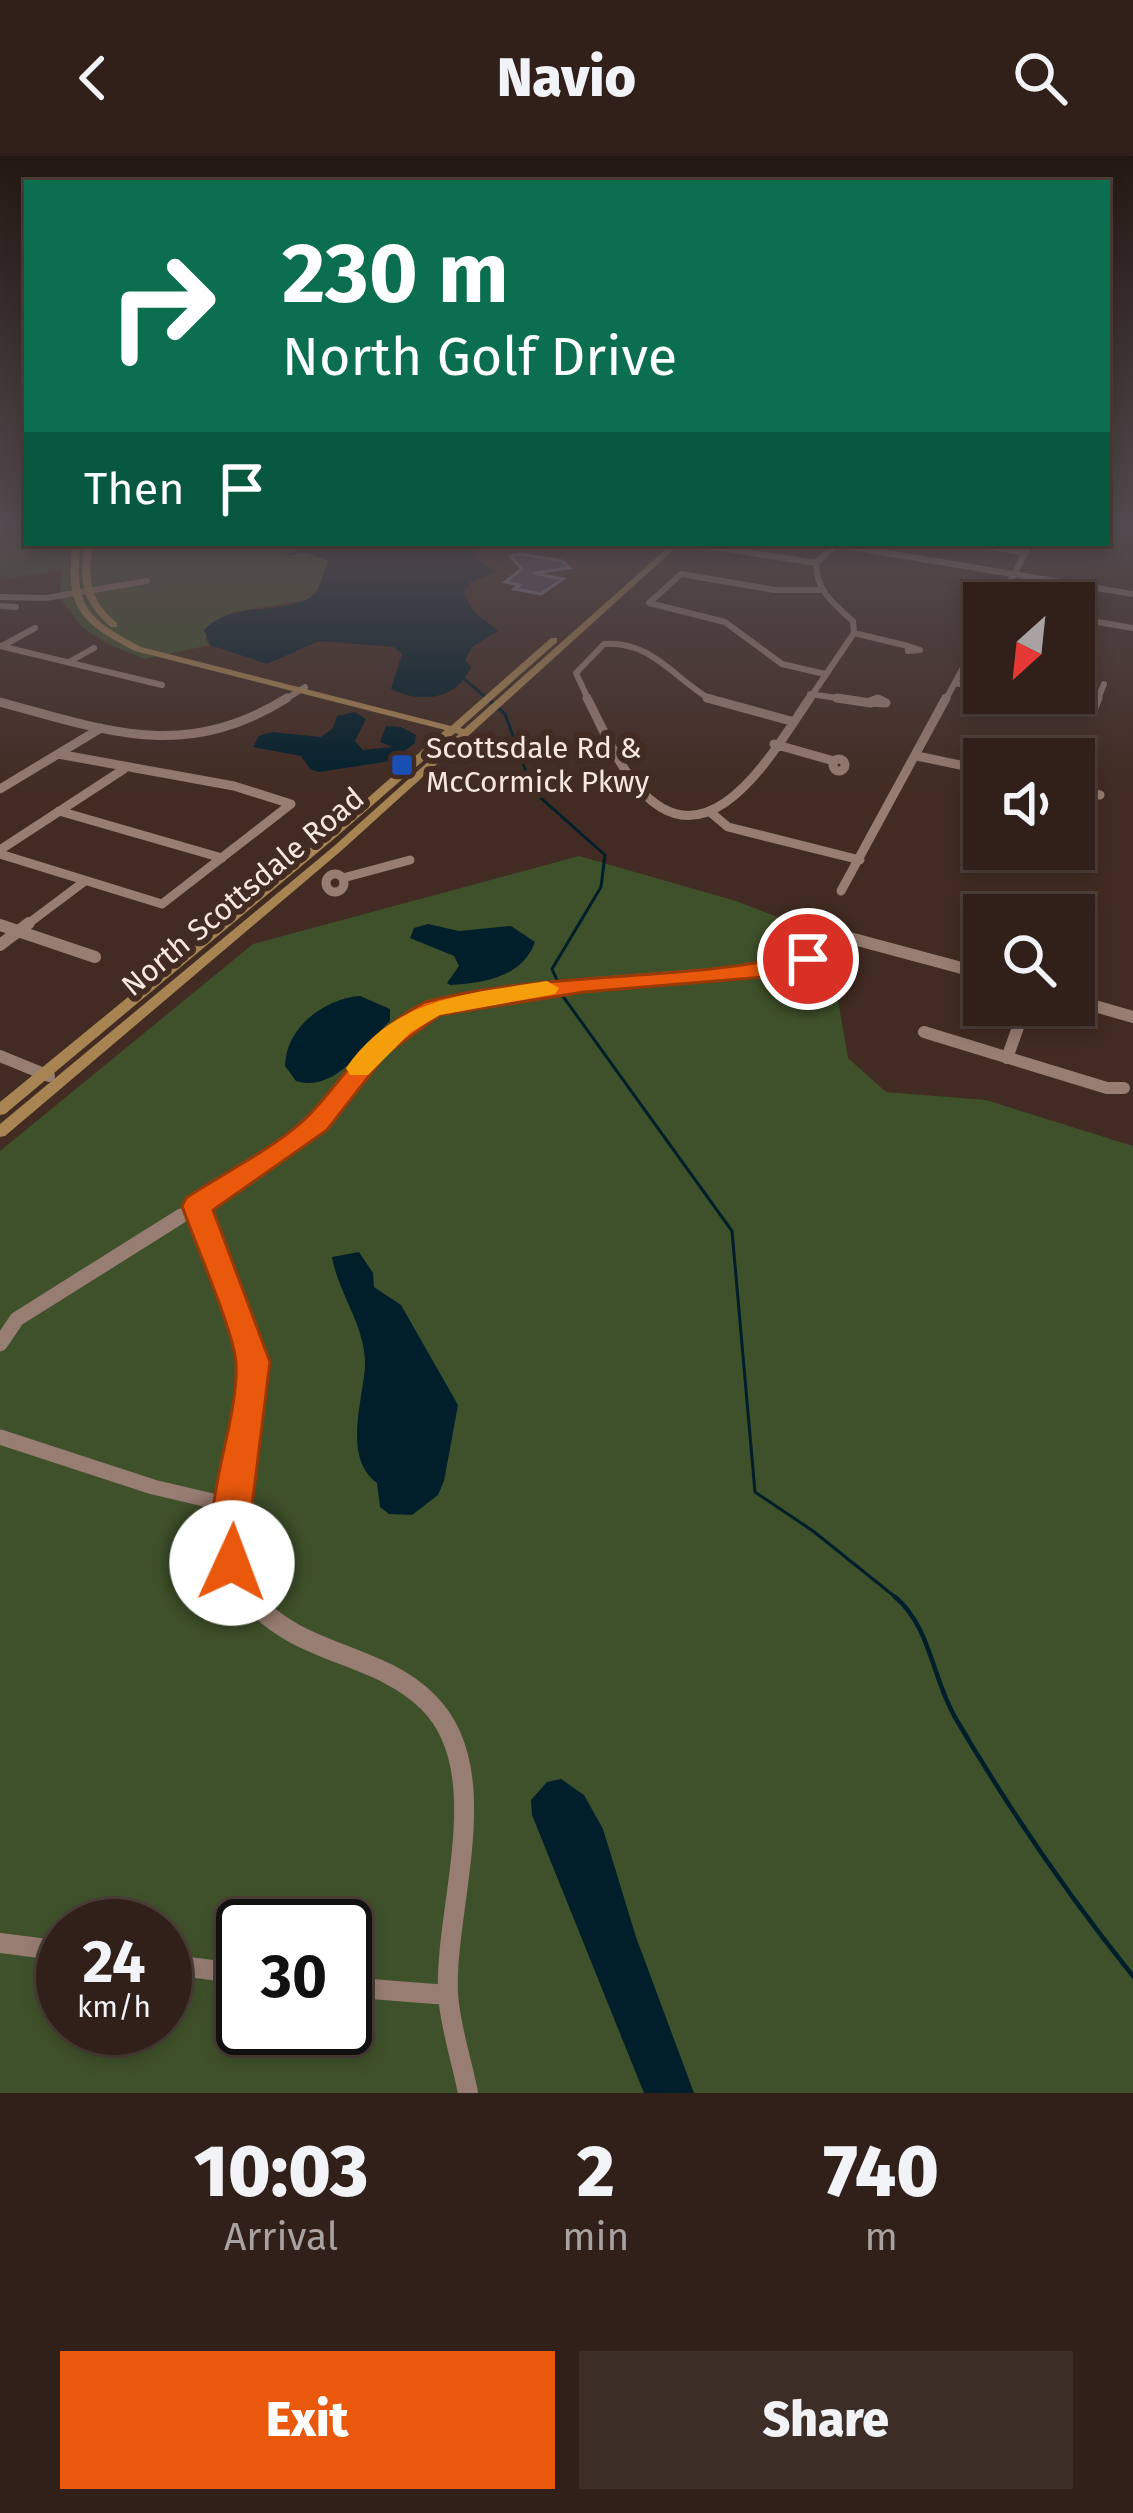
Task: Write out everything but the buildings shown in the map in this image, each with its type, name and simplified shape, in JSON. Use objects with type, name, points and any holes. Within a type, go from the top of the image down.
[{"type":"main road","points":[[103,616],[129,640],[173,661],[466,726]]},
{"type":"main road","name":"North Scottsdale Road","points":[[0,1132],[307,874],[585,616]]},
{"type":"main road","name":"North Scottsdale Road","points":[[520,677],[591,616]]},
{"type":"main road","name":"North Scottsdale Road","points":[[0,1110],[466,726]]},
{"type":"main road","points":[[245,907],[307,874],[306,866],[331,844],[331,836]]},
{"type":"street","points":[[700,616],[725,622],[782,664],[825,674]]},
{"type":"street","points":[[791,721],[719,704],[658,654],[608,643],[576,673],[638,792],[663,808],[709,811],[734,800],[825,674],[854,633],[848,616]]},
{"type":"street","points":[[1095,621],[1133,628]]},
{"type":"street","points":[[1,646],[35,628]]},
{"type":"street","points":[[854,633],[908,646]]},
{"type":"street","points":[[1,646],[162,685]]},
{"type":"street","points":[[69,662],[94,648]]},
{"type":"street","points":[[841,891],[963,668]]},
{"type":"street","points":[[955,683],[963,685]]},
{"type":"street","points":[[1095,707],[1104,684]]},
{"type":"street","points":[[0,702],[148,739],[212,736],[247,725],[302,689]]},
{"type":"street","points":[[810,694],[871,703]]},
{"type":"street","points":[[0,789],[101,728]]},
{"type":"street","points":[[774,744],[834,761]]},
{"type":"street","points":[[0,852],[162,904],[291,804],[212,781],[58,754]]},
{"type":"street","points":[[917,756],[963,766]]},
{"type":"street","points":[[0,852],[125,769]]},
{"type":"street","points":[[199,790],[212,781]]},
{"type":"street","points":[[1095,794],[1100,795]]},
{"type":"street","points":[[59,811],[222,858]]},
{"type":"street","points":[[709,811],[737,830],[860,860]]},
{"type":"street","points":[[307,874],[335,890],[346,884],[343,878],[410,860]]},
{"type":"street","points":[[0,945],[85,881]]},
{"type":"street","points":[[0,925],[95,957]]},
{"type":"street","points":[[0,1344],[17,1319],[318,1123],[365,1060],[410,1020],[460,1000],[584,984],[776,969],[847,939],[963,968]]},
{"type":"street","points":[[1095,1006],[1133,1017]]},
{"type":"street","points":[[1007,1058],[1023,1026]]},
{"type":"street","points":[[924,1032],[1107,1088],[1124,1088]]},
{"type":"street","points":[[0,1055],[61,1081]]},
{"type":"street","points":[[196,1206],[253,1362],[234,1506],[232,1563],[241,1587],[262,1615],[286,1630],[426,1695],[452,1729],[466,1780],[448,1995],[468,2093]]},
{"type":"street","points":[[0,1437],[153,1487],[234,1506]]},
{"type":"street","points":[[0,1943],[36,1948]]},
{"type":"street","points":[[372,1990],[448,1995]]},
{"type":"green space","points":[[74,616],[228,616],[205,639],[210,645],[145,659],[82,627]]},
{"type":"green space","points":[[579,856],[736,901],[847,944],[831,960],[848,1058],[886,1092],[986,1100],[1133,1146],[1133,2093],[0,2093],[0,1151],[253,944]]},
{"type":"water","points":[[226,616],[480,616],[498,631],[472,647],[465,660],[471,667],[457,686],[437,696],[414,697],[391,689],[402,654],[394,647],[319,641],[267,664],[210,645],[204,630]]},
{"type":"water","points":[[355,712],[366,719],[355,741],[363,750],[392,747],[380,742],[386,726],[416,735],[415,743],[391,761],[319,772],[310,769],[301,756],[253,747],[259,736],[272,732],[321,737],[333,728],[337,716]]},
{"type":"water","points":[[428,924],[459,931],[511,926],[535,942],[511,971],[488,980],[450,985],[459,966],[454,956],[410,938],[414,928]]},
{"type":"water","points":[[360,996],[390,1009],[390,1021],[336,1074],[310,1083],[296,1081],[285,1066],[300,1028],[321,1009]]},
{"type":"water","points":[[359,1252],[373,1273],[374,1287],[401,1305],[458,1405],[444,1481],[438,1495],[412,1515],[389,1514],[380,1507],[377,1483],[360,1460],[357,1429],[364,1353],[332,1257]]},
{"type":"water","points":[[561,1779],[584,1795],[603,1829],[636,1937],[694,2093],[644,2093],[532,1815],[531,1800],[547,1782]]},
{"type":"waterway","points":[[462,677],[505,714],[533,791],[605,855],[601,887],[552,969],[557,980]]},
{"type":"waterway","points":[[562,995],[732,1231],[755,1492],[813,1531],[899,1600]]},
{"type":"waterway","points":[[895,1597],[916,1623],[948,1704],[997,1786],[1133,1976]]},
{"type":"slow traffic","points":[[359,1068],[402,1026],[434,1008],[547,988]]},
{"type":"place","name":"Scottsdale Rd & McCormick Pkwy","points":[[402,765]]},
{"type":"route","points":[[232,1563],[234,1506],[253,1362],[196,1206],[318,1123],[377,1048],[410,1020],[434,1008],[460,1000],[584,984],[776,969],[808,959]]}]
